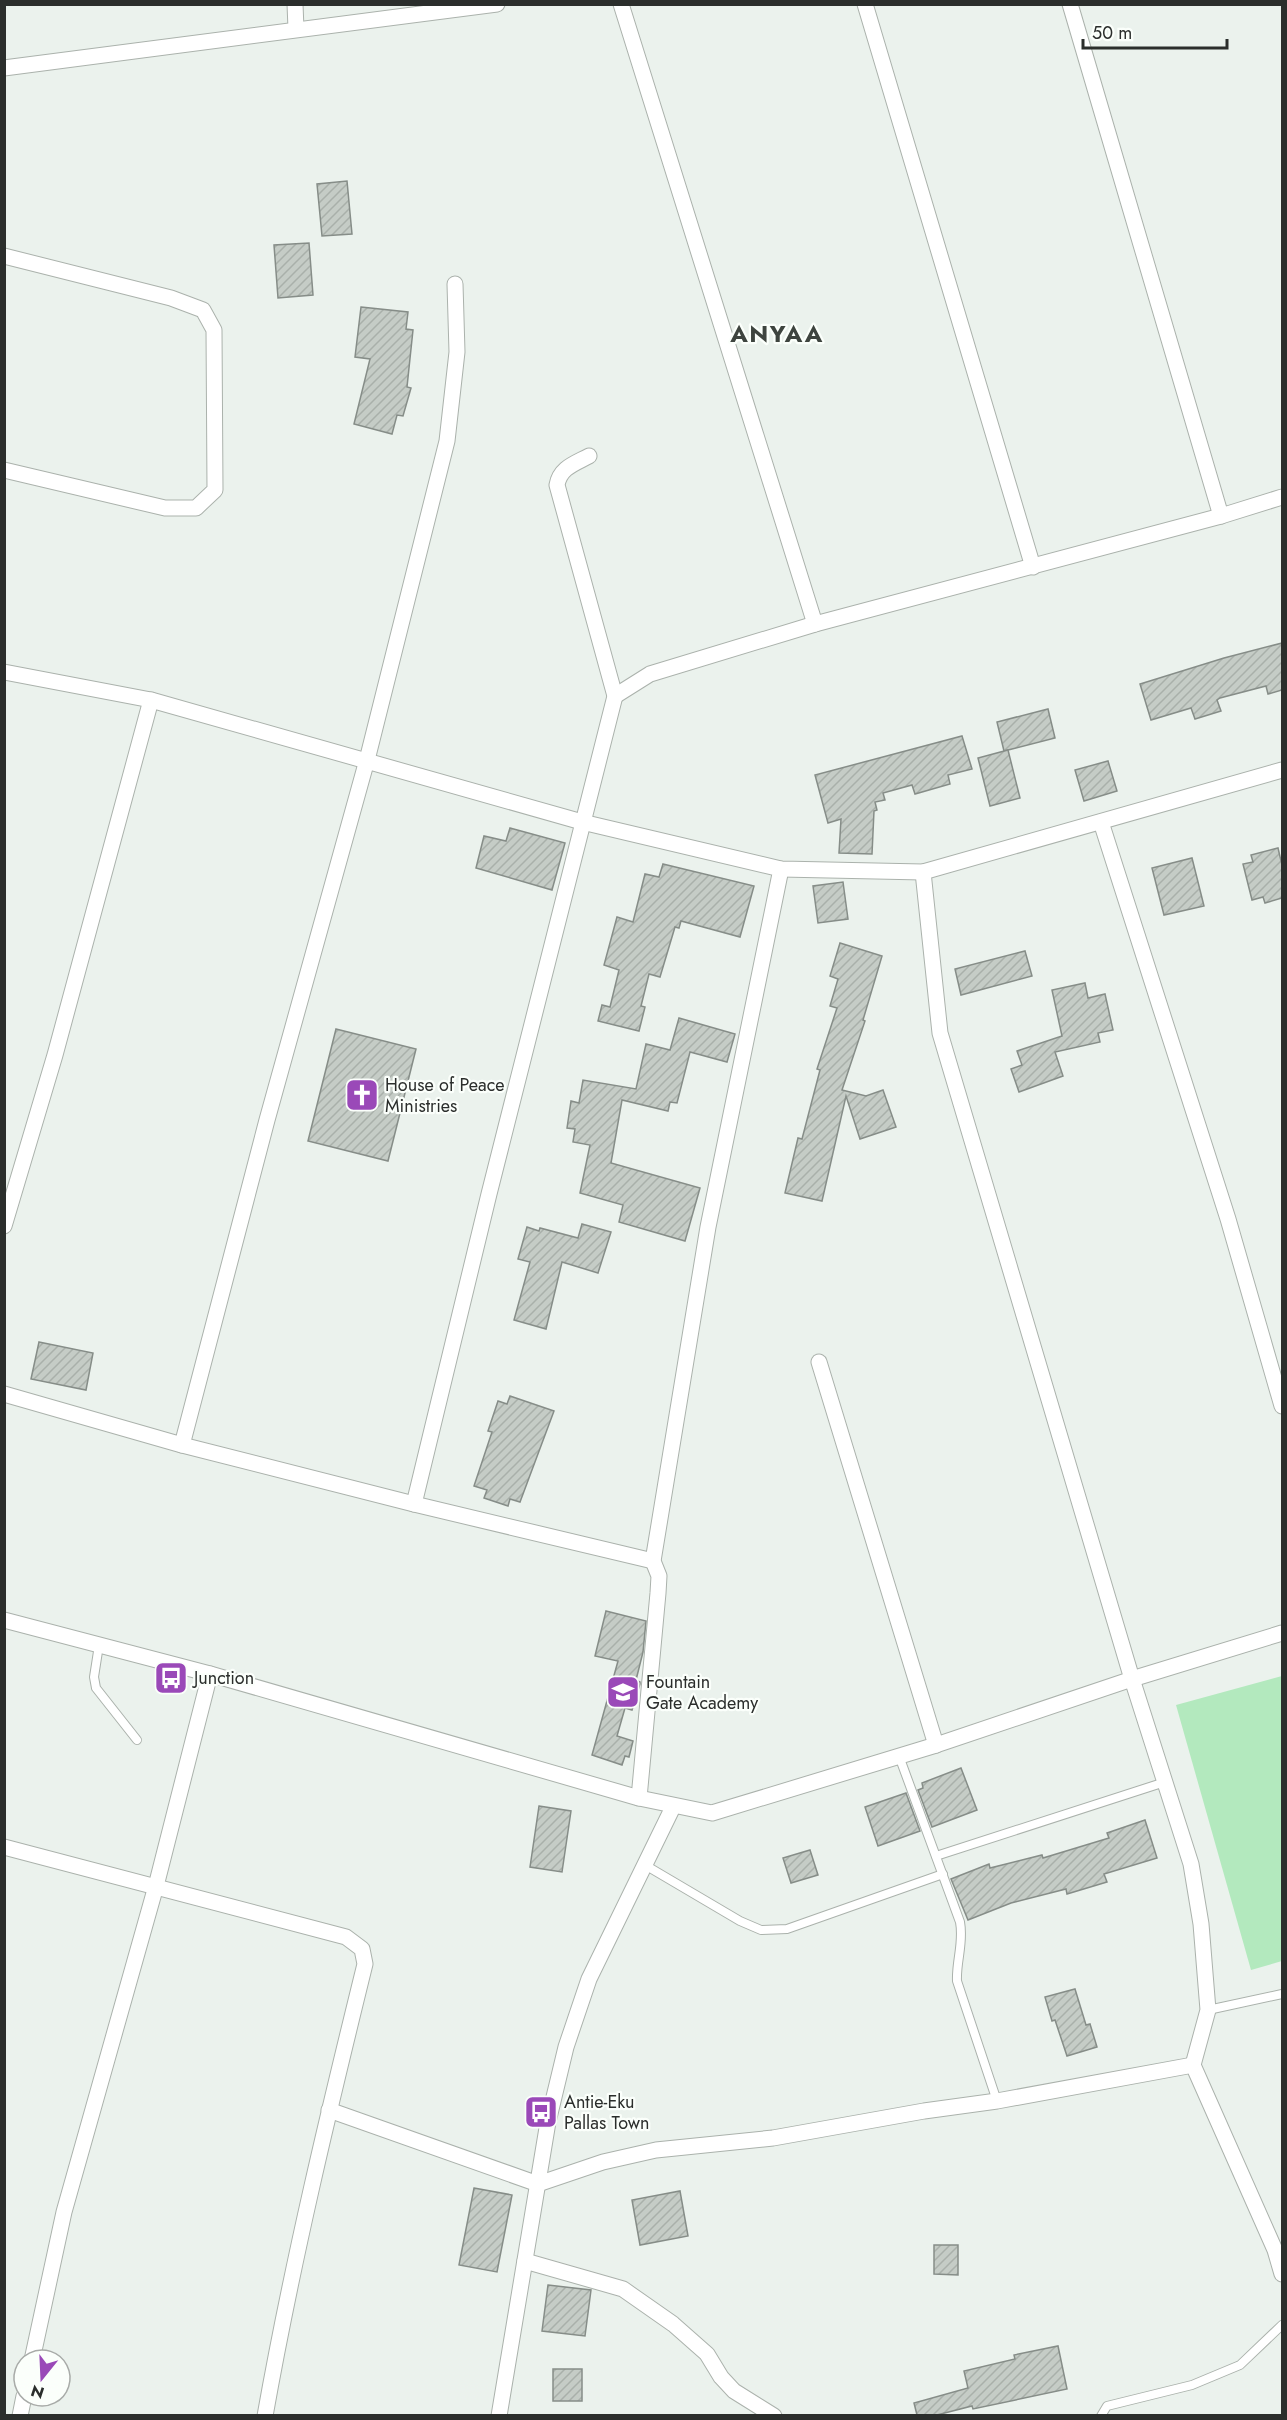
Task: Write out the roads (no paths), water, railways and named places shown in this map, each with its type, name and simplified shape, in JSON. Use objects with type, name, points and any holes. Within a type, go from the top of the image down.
[{"type":"street","points":[[295,4],[296,29]]},
{"type":"street","points":[[4,68],[497,4]]},
{"type":"street","points":[[621,4],[816,624]]},
{"type":"street","points":[[865,4],[1033,567]]},
{"type":"street","points":[[1070,4],[1221,516]]},
{"type":"street","points":[[4,256],[171,298],[203,310],[214,330],[215,490],[196,508],[165,508],[4,470]]},
{"type":"street","points":[[182,1445],[267,1120],[367,760],[447,441],[457,352],[455,284]]},
{"type":"street","points":[[414,1504],[615,696],[557,485],[558,476],[563,469],[589,456]]},
{"type":"street","points":[[615,696],[650,674],[816,624],[1221,516],[1282,496]]},
{"type":"street","points":[[4,672],[151,700],[582,822],[781,868],[923,872],[1282,770]]},
{"type":"street","points":[[4,1226],[55,1055],[151,700]]},
{"type":"street","points":[[1101,822],[1228,1219],[1282,1406]]},
{"type":"street","points":[[639,1798],[658,1593],[659,1576],[653,1561],[708,1227],[781,868]]},
{"type":"street","points":[[923,872],[940,1033],[1132,1679],[1191,1864],[1202,1924],[1208,2010],[1194,2065],[1275,2250],[1282,2274]]},
{"type":"street","points":[[819,1362],[936,1745]]},
{"type":"street","points":[[4,1394],[182,1445],[414,1504],[653,1561]]},
{"type":"street","points":[[4,1620],[210,1674],[639,1798],[673,1807],[712,1813],[936,1745],[1132,1679],[1282,1633]]},
{"type":"street","points":[[35,2348],[64,2212],[156,1886],[210,1674]]},
{"type":"street","points":[[499,2415],[548,2122],[566,2048],[589,1979],[673,1807]]},
{"type":"street","points":[[4,1847],[346,1937],[362,1949],[365,1964],[284,2310],[265,2415]]},
{"type":"street","points":[[329,2110],[538,2184],[603,2162],[656,2150],[773,2138],[924,2111],[997,2101],[1194,2065]]},
{"type":"street","points":[[525,2261],[623,2289],[673,2324],[707,2354],[721,2377],[734,2391],[774,2415]]},
{"type":"lane","points":[[99,1645],[94,1677],[96,1688],[137,1740]]},
{"type":"lane","points":[[899,1756],[960,1922],[963,1938],[956,1968],[957,1981],[997,2101]]},
{"type":"lane","points":[[936,1856],[1164,1782]]},
{"type":"lane","points":[[645,1864],[740,1921],[761,1930],[787,1929],[943,1874]]},
{"type":"lane","points":[[1208,2010],[1282,1994]]},
{"type":"lane","points":[[1101,2415],[1107,2406],[1192,2385],[1240,2365],[1282,2325]]},
{"type":"place","name":"House of Peace Ministries","points":[[362,1095]]},
{"type":"place","name":"Junction","points":[[171,1678]]},
{"type":"place","name":"Fountain Gate Academy","points":[[623,1692]]},
{"type":"place","name":"Antie-Eku Pallas Town","points":[[541,2112]]},
{"type":"district","name":"ANYAA","points":[[777,334]]}]
